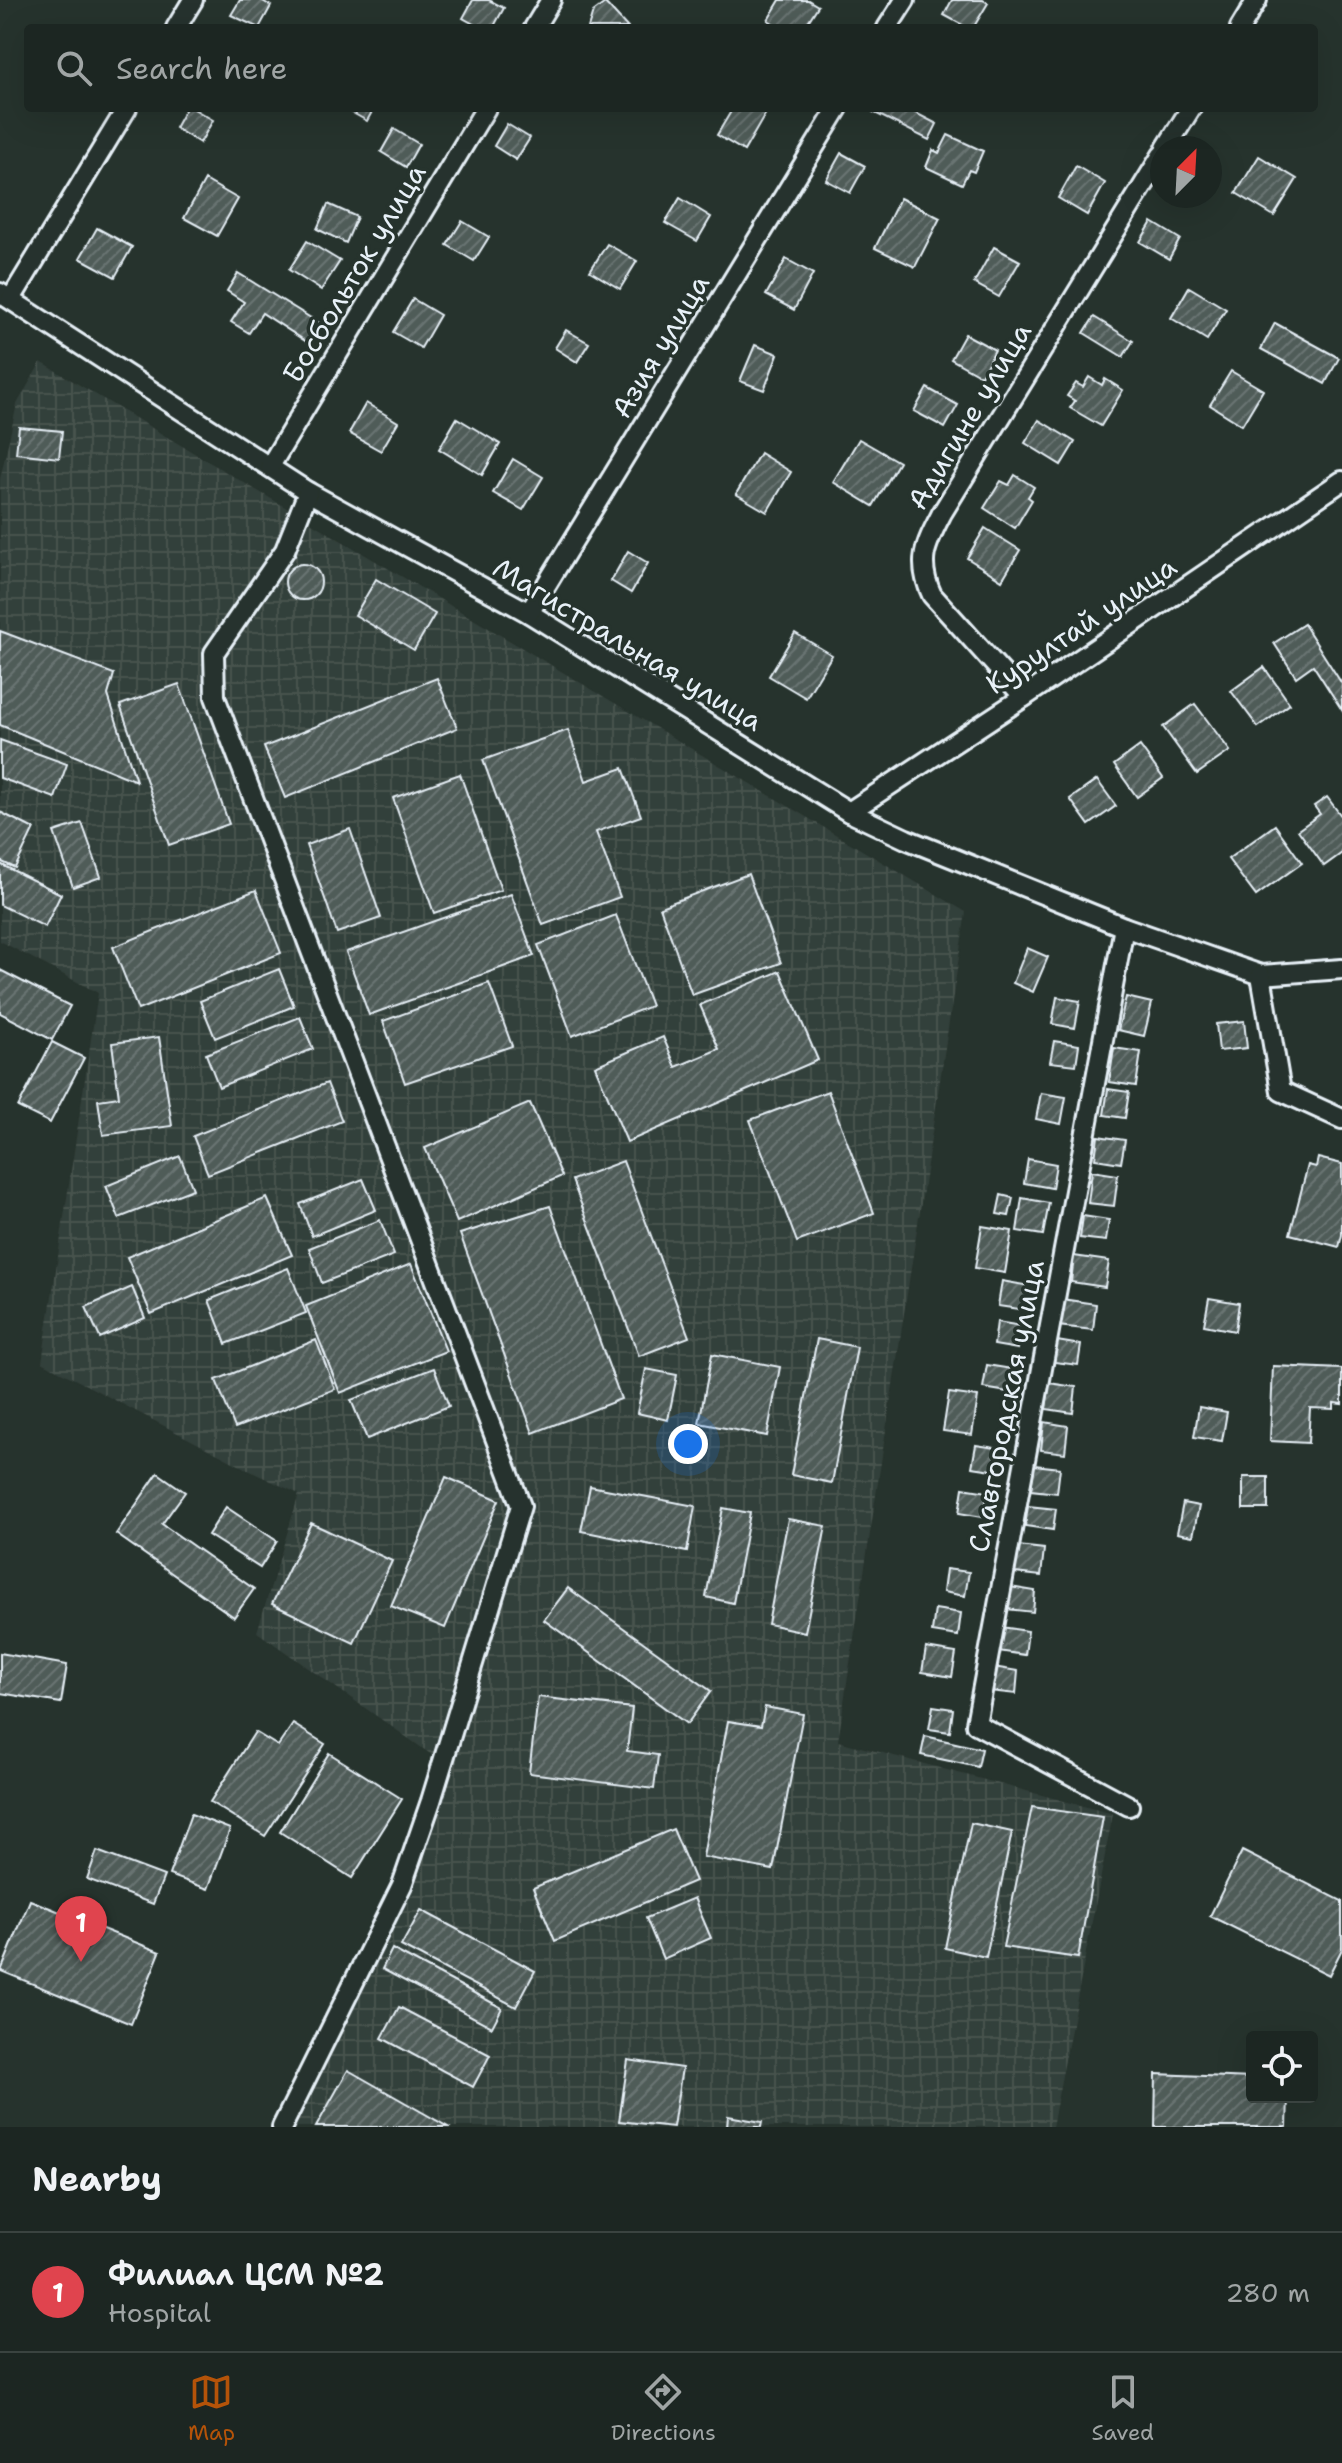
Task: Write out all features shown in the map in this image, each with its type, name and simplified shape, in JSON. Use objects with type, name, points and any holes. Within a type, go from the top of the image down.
[{"type":"street","points":[[178,24],[193,0]]},
{"type":"street","points":[[536,24],[551,0]]},
{"type":"street","points":[[890,24],[905,0]]},
{"type":"street","points":[[1242,24],[1257,0]]},
{"type":"street","points":[[6,296],[124,112]]},
{"type":"street","name":"Босбольток улица","points":[[270,466],[484,112]]},
{"type":"street","name":"Азия улица","points":[[529,613],[836,112]]},
{"type":"street","points":[[1174,136],[1188,112]]},
{"type":"street","name":"Адигине улица","points":[[1024,697],[932,595],[924,578],[922,562],[928,539],[942,513],[1150,175]]},
{"type":"street","name":"Магистральная улица","points":[[6,296],[308,492],[529,613],[849,812],[906,839],[1124,927],[1261,975]]},
{"type":"street","name":"Курултай улица","points":[[849,812],[1342,481]]},
{"type":"street","points":[[282,2127],[402,1885],[431,1801],[521,1506],[215,697],[214,653],[285,550],[308,492]]},
{"type":"street","name":"Славгородская улица","points":[[1124,927],[976,1724],[1129,1806]]},
{"type":"street","points":[[1342,969],[1261,975],[1281,1091],[1342,1119]]},
{"type":"shaded area","points":[[41,362],[966,912],[838,1741],[1113,1814],[1052,2127],[276,2127],[449,1767],[257,1632],[299,1494],[42,1362],[98,993],[0,941],[0,479],[17,404]]},
{"type":"building","points":[[240,0],[261,0],[271,6],[261,24],[250,24],[231,15]]},
{"type":"building","points":[[473,0],[489,0],[504,8],[495,24],[474,24],[463,18]]},
{"type":"building","points":[[780,0],[808,0],[818,6],[807,24],[774,24],[768,20]]},
{"type":"building","points":[[952,0],[983,0],[988,3],[975,24],[961,24],[944,15]]},
{"type":"building","points":[[605,3],[624,24],[589,24],[593,12]]},
{"type":"building","points":[[184,112],[199,112],[213,120],[200,143],[175,128]]},
{"type":"building","points":[[351,112],[372,112],[367,121]]},
{"type":"building","points":[[731,112],[766,113],[744,151],[717,135]]},
{"type":"building","points":[[873,112],[914,112],[937,124],[929,140]]},
{"type":"building","points":[[507,124],[530,138],[516,160],[494,146]]},
{"type":"building","points":[[394,129],[419,144],[406,167],[381,152]]},
{"type":"building","points":[[948,135],[983,151],[974,172],[969,170],[962,184],[926,167],[933,150],[939,153]]},
{"type":"building","points":[[841,153],[865,166],[850,193],[826,180]]},
{"type":"building","points":[[1259,156],[1297,179],[1274,216],[1236,193]]},
{"type":"building","points":[[1076,166],[1105,183],[1087,215],[1058,198]]},
{"type":"building","points":[[205,180],[238,199],[217,236],[184,218]]},
{"type":"building","points":[[680,198],[711,217],[697,241],[665,223]]},
{"type":"building","points":[[900,198],[940,218],[915,267],[875,248]]},
{"type":"building","points":[[328,204],[357,217],[346,243],[317,229]]},
{"type":"building","points":[[462,221],[489,237],[474,261],[447,245]]},
{"type":"building","points":[[1152,222],[1180,239],[1169,259],[1140,242]]},
{"type":"building","points":[[97,228],[132,247],[115,277],[80,258]]},
{"type":"building","points":[[307,241],[340,261],[321,290],[289,270]]},
{"type":"building","points":[[607,244],[637,261],[620,289],[590,271]]},
{"type":"building","points":[[994,247],[1020,261],[999,297],[974,283]]},
{"type":"building","points":[[786,259],[813,274],[794,310],[766,295]]},
{"type":"building","points":[[238,273],[319,323],[307,342],[262,313],[249,333],[231,322],[244,302],[227,291]]},
{"type":"building","points":[[1189,287],[1226,309],[1207,340],[1171,318]]},
{"type":"building","points":[[413,299],[440,315],[421,348],[393,332]]},
{"type":"building","points":[[1094,317],[1133,341],[1123,357],[1084,333]]},
{"type":"building","points":[[1275,323],[1339,358],[1325,384],[1261,349]]},
{"type":"building","points":[[566,330],[589,343],[577,362],[555,348]]},
{"type":"building","points":[[965,334],[995,350],[981,376],[951,359]]},
{"type":"building","points":[[755,345],[778,354],[764,390],[740,381]]},
{"type":"building","points":[[1231,371],[1263,390],[1242,425],[1210,405]]},
{"type":"building","points":[[1089,377],[1102,385],[1105,379],[1123,390],[1101,426],[1070,408],[1075,401],[1067,396],[1076,383],[1083,387]]},
{"type":"building","points":[[927,388],[958,405],[945,428],[914,411]]},
{"type":"building","points":[[366,403],[398,422],[381,451],[349,433]]},
{"type":"building","points":[[457,418],[500,444],[482,475],[439,449]]},
{"type":"building","points":[[1039,420],[1075,442],[1061,465],[1025,443]]},
{"type":"building","points":[[19,427],[62,431],[59,458],[16,453]]},
{"type":"building","points":[[859,439],[899,462],[873,506],[833,482]]},
{"type":"building","points":[[760,453],[791,472],[767,512],[736,494]]},
{"type":"building","points":[[513,459],[543,477],[523,510],[493,493]]},
{"type":"building","points":[[1015,475],[1034,487],[1028,497],[1032,500],[1015,528],[984,508],[1001,481],[1009,485]]},
{"type":"building","points":[[985,528],[1020,550],[1002,580],[967,558]]},
{"type":"building","points":[[628,551],[648,563],[631,593],[611,581]]},
{"type":"building","points":[[303,564],[316,569],[321,582],[316,595],[303,600],[290,595],[285,582],[290,569]]},
{"type":"building","points":[[376,579],[435,614],[414,650],[355,615]]},
{"type":"building","points":[[1304,624],[1342,684],[1342,710],[1313,665],[1296,677],[1274,643]]},
{"type":"building","points":[[0,631],[114,674],[108,695],[136,781],[0,725]]},
{"type":"building","points":[[795,633],[832,655],[806,698],[769,676]]},
{"type":"building","points":[[1264,667],[1290,704],[1258,727],[1231,691]]},
{"type":"building","points":[[437,678],[457,728],[285,798],[264,747]]},
{"type":"building","points":[[179,684],[229,824],[169,845],[120,705]]},
{"type":"building","points":[[1195,704],[1230,751],[1197,774],[1163,727]]},
{"type":"building","points":[[568,730],[586,781],[623,768],[641,816],[596,832],[620,897],[543,925],[483,760]]},
{"type":"building","points":[[0,740],[67,764],[55,798],[0,778]]},
{"type":"building","points":[[1140,746],[1163,778],[1137,797],[1114,765]]},
{"type":"building","points":[[460,774],[501,890],[434,913],[393,798]]},
{"type":"building","points":[[1097,780],[1116,806],[1089,825],[1070,799]]},
{"type":"building","points":[[1327,797],[1342,817],[1342,853],[1324,866],[1298,830],[1320,814],[1314,806]]},
{"type":"building","points":[[0,812],[34,829],[15,868],[0,861]]},
{"type":"building","points":[[82,823],[101,877],[73,887],[54,832]]},
{"type":"building","points":[[1275,825],[1302,863],[1256,896],[1228,859]]},
{"type":"building","points":[[350,829],[381,918],[337,933],[306,845]]},
{"type":"building","points":[[0,864],[61,894],[45,927],[0,905]]},
{"type":"building","points":[[748,874],[781,963],[692,995],[660,907]]},
{"type":"building","points":[[256,890],[281,953],[138,1010],[113,947]]},
{"type":"building","points":[[511,894],[534,956],[369,1015],[346,952]]},
{"type":"building","points":[[616,915],[651,1006],[572,1036],[538,945]]},
{"type":"building","points":[[1027,948],[1048,957],[1033,992],[1013,983]]},
{"type":"building","points":[[279,969],[294,1006],[215,1038],[200,1001]]},
{"type":"building","points":[[0,970],[70,1006],[52,1040],[0,1013]]},
{"type":"building","points":[[780,971],[818,1060],[627,1142],[595,1066],[663,1037],[676,1067],[719,1049],[700,1005]]},
{"type":"building","points":[[489,983],[512,1046],[405,1083],[383,1021]]},
{"type":"building","points":[[1057,997],[1080,1001],[1075,1028],[1052,1024]]},
{"type":"building","points":[[1126,997],[1152,1003],[1144,1036],[1118,1030]]},
{"type":"building","points":[[300,1017],[313,1049],[219,1087],[206,1054]]},
{"type":"building","points":[[1244,1021],[1247,1048],[1219,1051],[1216,1024]]},
{"type":"building","points":[[159,1037],[172,1126],[103,1135],[98,1100],[119,1097],[112,1043]]},
{"type":"building","points":[[1054,1041],[1079,1045],[1076,1065],[1050,1062]]},
{"type":"building","points":[[52,1042],[84,1058],[50,1123],[18,1107]]},
{"type":"building","points":[[1114,1048],[1141,1052],[1136,1086],[1109,1082]]},
{"type":"building","points":[[327,1083],[342,1121],[208,1174],[193,1136]]},
{"type":"building","points":[[1108,1089],[1129,1092],[1125,1118],[1104,1115]]},
{"type":"building","points":[[828,1091],[874,1213],[797,1242],[750,1120]]},
{"type":"building","points":[[1041,1093],[1066,1097],[1061,1124],[1036,1119]]},
{"type":"building","points":[[530,1103],[562,1176],[457,1222],[425,1148]]},
{"type":"building","points":[[1098,1136],[1125,1140],[1121,1163],[1095,1159]]},
{"type":"building","points":[[180,1156],[193,1189],[119,1218],[106,1186]]},
{"type":"building","points":[[1318,1158],[1342,1164],[1342,1235],[1339,1247],[1290,1234],[1308,1165],[1316,1167]]},
{"type":"building","points":[[1028,1159],[1056,1164],[1052,1188],[1024,1183]]},
{"type":"building","points":[[623,1161],[689,1337],[639,1356],[572,1180]]},
{"type":"building","points":[[1092,1171],[1118,1175],[1114,1206],[1088,1203]]},
{"type":"building","points":[[363,1179],[376,1210],[312,1236],[300,1204]]},
{"type":"building","points":[[1001,1195],[1013,1198],[1009,1216],[997,1214]]},
{"type":"building","points":[[267,1198],[292,1255],[151,1314],[127,1257]]},
{"type":"building","points":[[1022,1198],[1049,1203],[1043,1235],[1017,1231]]},
{"type":"building","points":[[550,1206],[621,1399],[533,1433],[460,1234]]},
{"type":"building","points":[[1083,1216],[1109,1220],[1106,1241],[1080,1238]]},
{"type":"building","points":[[380,1220],[394,1255],[322,1283],[309,1248]]},
{"type":"building","points":[[982,1226],[1012,1231],[1005,1273],[975,1268]]},
{"type":"building","points":[[1074,1256],[1109,1261],[1105,1287],[1071,1282]]},
{"type":"building","points":[[411,1264],[446,1351],[340,1393],[306,1306]]},
{"type":"building","points":[[288,1268],[306,1313],[226,1344],[209,1300]]},
{"type":"building","points":[[1002,1281],[1030,1286],[1026,1310],[998,1306]]},
{"type":"building","points":[[132,1287],[145,1318],[100,1338],[86,1307]]},
{"type":"building","points":[[1209,1298],[1239,1303],[1235,1331],[1204,1325]]},
{"type":"building","points":[[1062,1299],[1096,1304],[1093,1330],[1058,1326]]},
{"type":"building","points":[[997,1322],[1022,1326],[1018,1349],[994,1345]]},
{"type":"building","points":[[817,1339],[857,1347],[832,1483],[791,1475]]},
{"type":"building","points":[[316,1340],[335,1389],[235,1428],[216,1380]]},
{"type":"building","points":[[1057,1341],[1081,1345],[1078,1365],[1054,1362]]},
{"type":"building","points":[[712,1354],[780,1367],[767,1436],[699,1423]]},
{"type":"building","points":[[987,1365],[1012,1369],[1008,1392],[983,1388]]},
{"type":"building","points":[[1273,1366],[1342,1369],[1342,1404],[1334,1403],[1334,1409],[1310,1408],[1308,1443],[1270,1441]]},
{"type":"building","points":[[434,1368],[449,1406],[367,1439],[351,1400]]},
{"type":"building","points":[[646,1369],[677,1375],[668,1420],[637,1413]]},
{"type":"building","points":[[1049,1383],[1076,1387],[1073,1413],[1046,1409]]},
{"type":"building","points":[[949,1393],[978,1397],[972,1435],[943,1431]]},
{"type":"building","points":[[1199,1407],[1227,1412],[1222,1441],[1194,1437]]},
{"type":"building","points":[[1044,1422],[1068,1426],[1065,1453],[1041,1450]]},
{"type":"building","points":[[976,1445],[996,1448],[993,1470],[972,1467]]},
{"type":"building","points":[[1034,1465],[1060,1468],[1057,1493],[1031,1490]]},
{"type":"building","points":[[158,1473],[185,1492],[162,1524],[254,1589],[234,1617],[116,1534]]},
{"type":"building","points":[[446,1477],[499,1500],[445,1628],[391,1606]]},
{"type":"building","points":[[1243,1477],[1268,1477],[1268,1509],[1243,1509]]},
{"type":"building","points":[[590,1486],[695,1506],[687,1552],[581,1531]]},
{"type":"building","points":[[963,1488],[988,1492],[983,1517],[959,1513]]},
{"type":"building","points":[[1183,1503],[1199,1506],[1193,1536],[1177,1533]]},
{"type":"building","points":[[1028,1506],[1056,1509],[1053,1530],[1025,1526]]},
{"type":"building","points":[[226,1507],[277,1541],[260,1568],[208,1535]]},
{"type":"building","points":[[723,1508],[750,1513],[733,1603],[706,1597]]},
{"type":"building","points":[[788,1519],[826,1526],[805,1632],[768,1624]]},
{"type":"building","points":[[311,1523],[392,1561],[354,1643],[272,1604]]},
{"type":"building","points":[[1018,1546],[1044,1549],[1041,1576],[1015,1573]]},
{"type":"building","points":[[946,1569],[969,1572],[965,1596],[943,1592]]},
{"type":"building","points":[[1010,1587],[1035,1591],[1033,1612],[1007,1609]]},
{"type":"building","points":[[568,1588],[711,1691],[687,1724],[544,1620]]},
{"type":"building","points":[[935,1609],[961,1613],[958,1636],[932,1632]]},
{"type":"building","points":[[1001,1627],[1028,1631],[1025,1655],[998,1651]]},
{"type":"building","points":[[926,1648],[956,1653],[952,1677],[922,1672]]},
{"type":"building","points":[[0,1653],[67,1665],[61,1703],[0,1693]]},
{"type":"building","points":[[993,1667],[1018,1671],[1016,1694],[990,1691]]},
{"type":"building","points":[[538,1697],[632,1708],[627,1751],[658,1755],[654,1789],[529,1773]]},
{"type":"building","points":[[933,1706],[953,1709],[950,1732],[929,1729]]},
{"type":"building","points":[[765,1707],[803,1714],[773,1870],[703,1857],[728,1721],[761,1726]]},
{"type":"building","points":[[293,1724],[325,1744],[265,1836],[210,1802],[255,1732],[278,1746]]},
{"type":"building","points":[[925,1736],[982,1749],[978,1767],[921,1755]]},
{"type":"building","points":[[329,1753],[402,1799],[352,1878],[280,1832]]},
{"type":"building","points":[[1032,1807],[1103,1817],[1078,1958],[1003,1947]]},
{"type":"building","points":[[191,1814],[230,1829],[208,1889],[169,1875]]},
{"type":"building","points":[[971,1823],[1012,1832],[986,1957],[945,1948]]},
{"type":"building","points":[[673,1829],[695,1881],[555,1941],[533,1888]]},
{"type":"building","points":[[97,1851],[164,1876],[153,1904],[87,1879]]},
{"type":"building","points":[[1242,1851],[1342,1901],[1342,1949],[1329,1975],[1210,1916]]},
{"type":"building","points":[[694,1898],[711,1938],[663,1959],[646,1918]]},
{"type":"building","points":[[30,1900],[160,1952],[131,2024],[1,1971]]},
{"type":"building","points":[[421,1910],[535,1971],[516,2007],[401,1946]]},
{"type":"building","points":[[392,1949],[502,2008],[492,2027],[382,1969]]},
{"type":"building","points":[[399,2007],[490,2055],[473,2087],[382,2038]]},
{"type":"building","points":[[628,2060],[682,2068],[673,2127],[619,2121]]},
{"type":"building","points":[[348,2070],[448,2127],[316,2127]]},
{"type":"building","points":[[1156,2074],[1246,2078],[1246,2103],[1288,2103],[1287,2127],[1155,2127]]},
{"type":"building","points":[[728,2116],[762,2122],[761,2127],[727,2127]]},
{"type":"place","name":"Филиал ЦСМ №2","points":[[81,1962]]}]
